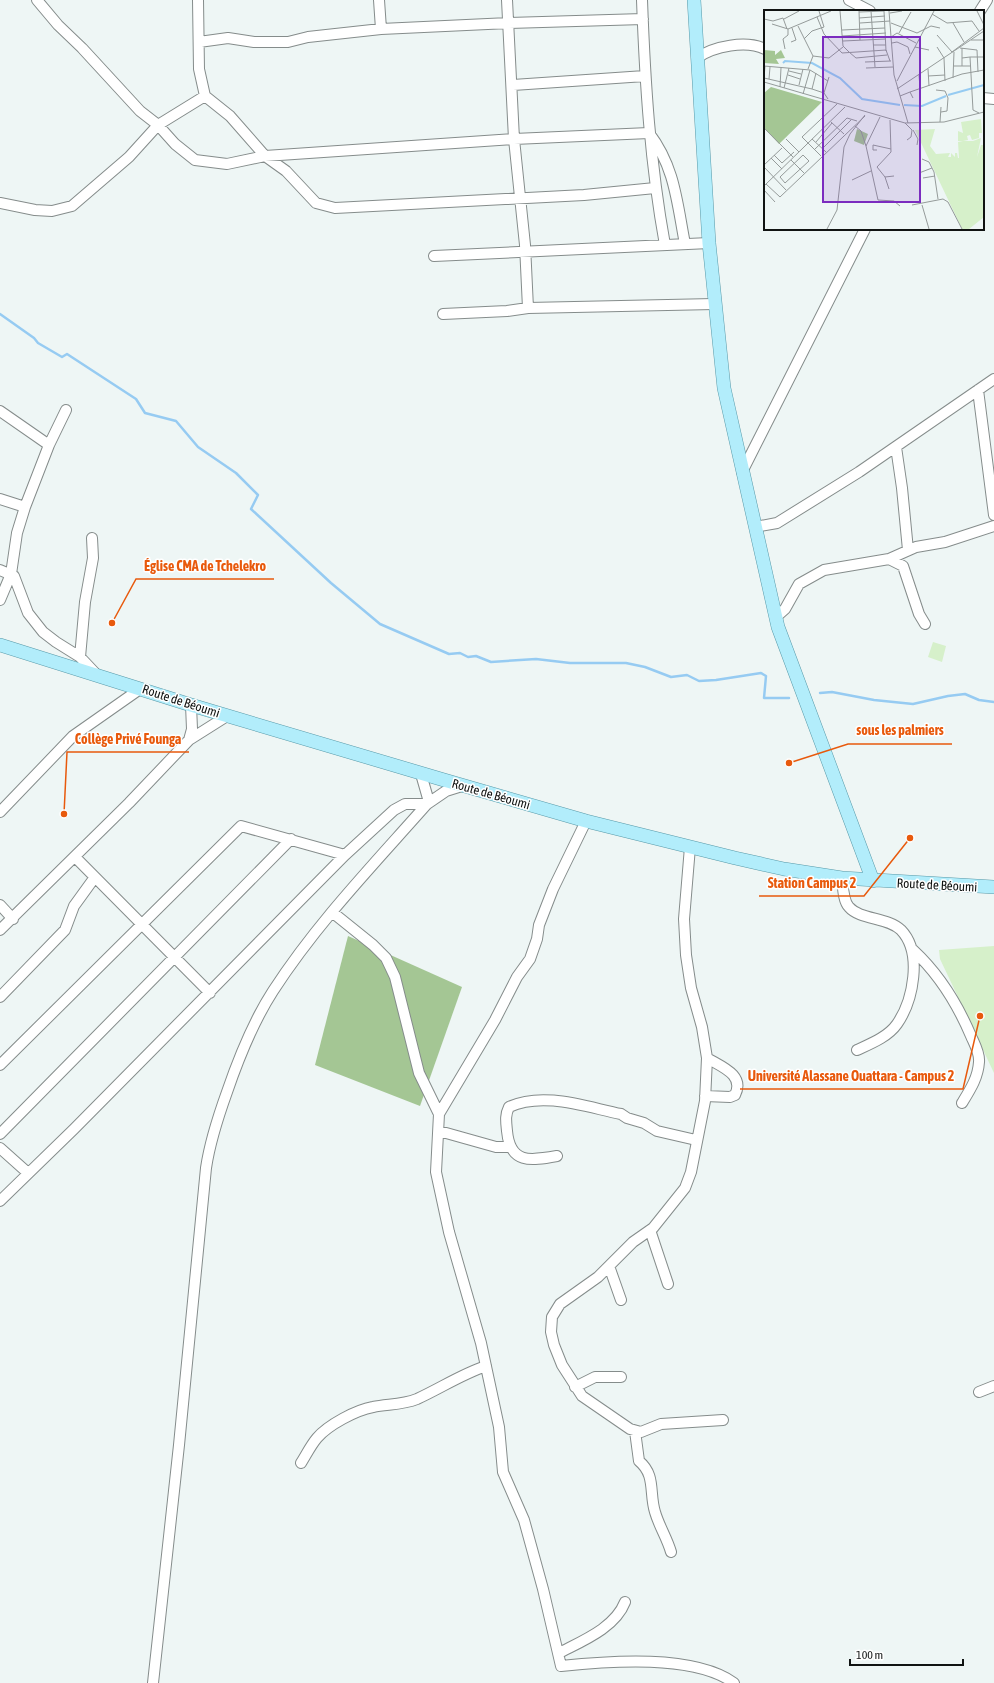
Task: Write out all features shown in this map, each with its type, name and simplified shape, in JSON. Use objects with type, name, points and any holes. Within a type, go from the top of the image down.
[{"type":"main road","points":[[694,0],[709,243],[714,304],[724,388],[776,617],[873,881]]},
{"type":"main road","name":"Route de Béoumi","points":[[0,645],[227,716],[586,822],[784,869],[873,881],[994,888]]},
{"type":"street","points":[[37,0],[58,26],[82,48],[140,111],[158,125],[175,144],[195,160],[222,164],[266,156],[514,139],[649,133]]},
{"type":"street","points":[[198,0],[199,69],[205,96],[230,116],[266,156],[286,172],[316,202],[335,208],[584,195],[655,188]]},
{"type":"street","points":[[379,0],[381,29]]},
{"type":"street","points":[[507,0],[513,85],[514,139],[525,252],[528,308]]},
{"type":"street","points":[[642,0],[649,133],[655,188],[664,245]]},
{"type":"street","points":[[849,0],[868,10]]},
{"type":"street","points":[[981,10],[987,0]]},
{"type":"street","points":[[199,42],[228,38],[254,42],[288,42],[308,37],[381,29],[643,19]]},
{"type":"street","points":[[697,58],[707,51],[718,47],[760,47],[764,49]]},
{"type":"street","points":[[513,85],[645,76]]},
{"type":"street","points":[[0,203],[35,210],[52,211],[72,206],[129,157],[158,125],[205,96]]},
{"type":"street","points":[[984,98],[994,99]]},
{"type":"street","points":[[649,133],[660,147],[668,163],[684,244]]},
{"type":"street","points":[[742,472],[864,230]]},
{"type":"street","points":[[434,256],[709,243]]},
{"type":"street","points":[[443,314],[507,311],[528,308],[714,304]]},
{"type":"street","points":[[755,527],[778,523],[896,446],[994,379]]},
{"type":"street","points":[[978,390],[994,515]]},
{"type":"street","points":[[0,600],[12,574],[17,534],[24,507],[49,445],[66,410]]},
{"type":"street","points":[[0,411],[49,445]]},
{"type":"street","points":[[896,446],[908,550]]},
{"type":"street","points":[[0,498],[24,507]]},
{"type":"street","points":[[776,617],[785,610],[799,584],[824,570],[889,558],[908,550],[945,542],[994,526]]},
{"type":"street","points":[[80,657],[86,595],[93,558],[92,538]]},
{"type":"street","points":[[889,558],[903,566],[919,614],[925,624]]},
{"type":"street","points":[[0,570],[12,574],[28,613],[43,632],[80,657],[97,675]]},
{"type":"street","points":[[0,812],[72,736],[140,689]]},
{"type":"street","points":[[189,740],[192,729],[191,705]]},
{"type":"street","points":[[0,930],[75,857],[189,740],[227,716]]},
{"type":"street","points":[[421,774],[428,803]]},
{"type":"street","points":[[153,1683],[209,1146],[240,1053],[265,1006],[297,955],[332,912],[428,803],[446,791],[462,786]]},
{"type":"street","points":[[0,1201],[210,993],[345,855],[394,810],[405,804],[428,803]]},
{"type":"street","points":[[586,822],[553,889],[539,925],[537,939],[530,959],[517,977],[495,1020],[440,1114],[436,1172],[441,1200],[486,1366],[499,1427],[503,1472],[524,1520],[559,1653],[561,1666],[642,1661],[679,1665],[708,1671],[723,1675],[734,1683]]},
{"type":"street","points":[[0,1065],[241,826],[345,855]]},
{"type":"street","points":[[0,1134],[176,958],[291,839]]},
{"type":"street","points":[[690,847],[684,919],[686,954],[691,988],[702,1027],[707,1058],[705,1096],[691,1172],[685,1188],[650,1230],[633,1242],[610,1266],[579,1292],[560,1304],[552,1317],[551,1332],[554,1345],[575,1387],[582,1396],[635,1431],[641,1432],[661,1424],[723,1420]]},
{"type":"street","points":[[75,857],[210,993]]},
{"type":"street","points":[[0,997],[65,930],[74,906],[95,877]]},
{"type":"street","points":[[842,878],[848,907],[857,912],[888,922],[901,930],[913,950],[913,988],[907,1005],[897,1025],[881,1038],[857,1050]]},
{"type":"street","points":[[0,905],[13,918]]},
{"type":"street","points":[[332,912],[374,945],[386,958],[395,977],[420,1073],[440,1114]]},
{"type":"street","points":[[913,950],[929,965],[944,985],[964,1019],[975,1046],[979,1060],[977,1075],[962,1104]]},
{"type":"street","points":[[705,1096],[730,1097],[735,1095],[738,1084],[736,1077],[707,1058]]},
{"type":"street","points":[[557,1156],[531,1160],[513,1152],[510,1147],[505,1115],[509,1107],[520,1102],[557,1101],[621,1114],[627,1118],[644,1123],[657,1131],[696,1140]]},
{"type":"street","points":[[439,1131],[496,1147],[510,1147]]},
{"type":"street","points":[[0,1148],[28,1173]]},
{"type":"street","points":[[650,1230],[668,1284]]},
{"type":"street","points":[[610,1266],[620,1300]]},
{"type":"street","points":[[300,1463],[317,1437],[330,1427],[357,1412],[373,1407],[406,1403],[466,1373],[486,1366]]},
{"type":"street","points":[[575,1387],[595,1377],[621,1377]]},
{"type":"street","points":[[979,1392],[994,1386]]},
{"type":"street","points":[[635,1431],[639,1461],[646,1466],[650,1475],[653,1486],[654,1510],[671,1552]]},
{"type":"street","points":[[559,1653],[599,1631],[622,1610],[626,1602]]},
{"type":"green space","points":[[933,642],[946,646],[942,662],[928,657]]},
{"type":"green space","points":[[348,936],[462,987],[420,1106],[315,1065]]},
{"type":"green space","points":[[994,946],[994,1073],[940,959],[939,950]]},
{"type":"waterway","points":[[0,314],[34,338],[38,343],[62,357],[67,354],[136,399],[145,413],[176,421],[198,447],[236,473],[258,495],[251,509],[331,583],[380,624],[449,654],[460,653],[468,657],[476,656],[491,662],[536,659],[570,663],[626,663],[645,667],[671,677],[687,675],[699,681],[761,673],[766,676],[764,698],[789,698]]},
{"type":"waterway","points":[[820,693],[832,692],[874,700],[913,704],[948,696],[965,694],[979,700],[994,702]]},
{"type":"place","name":"Église CMA de Tchelekro","points":[[112,623]]},
{"type":"place","name":"sous les palmiers","points":[[789,763]]},
{"type":"place","name":"Collège Privé Founga","points":[[64,814]]},
{"type":"place","name":"Station Campus 2","points":[[910,838]]},
{"type":"place","name":"Université Alassane Ouattara - Campus 2","points":[[980,1016]]}]
